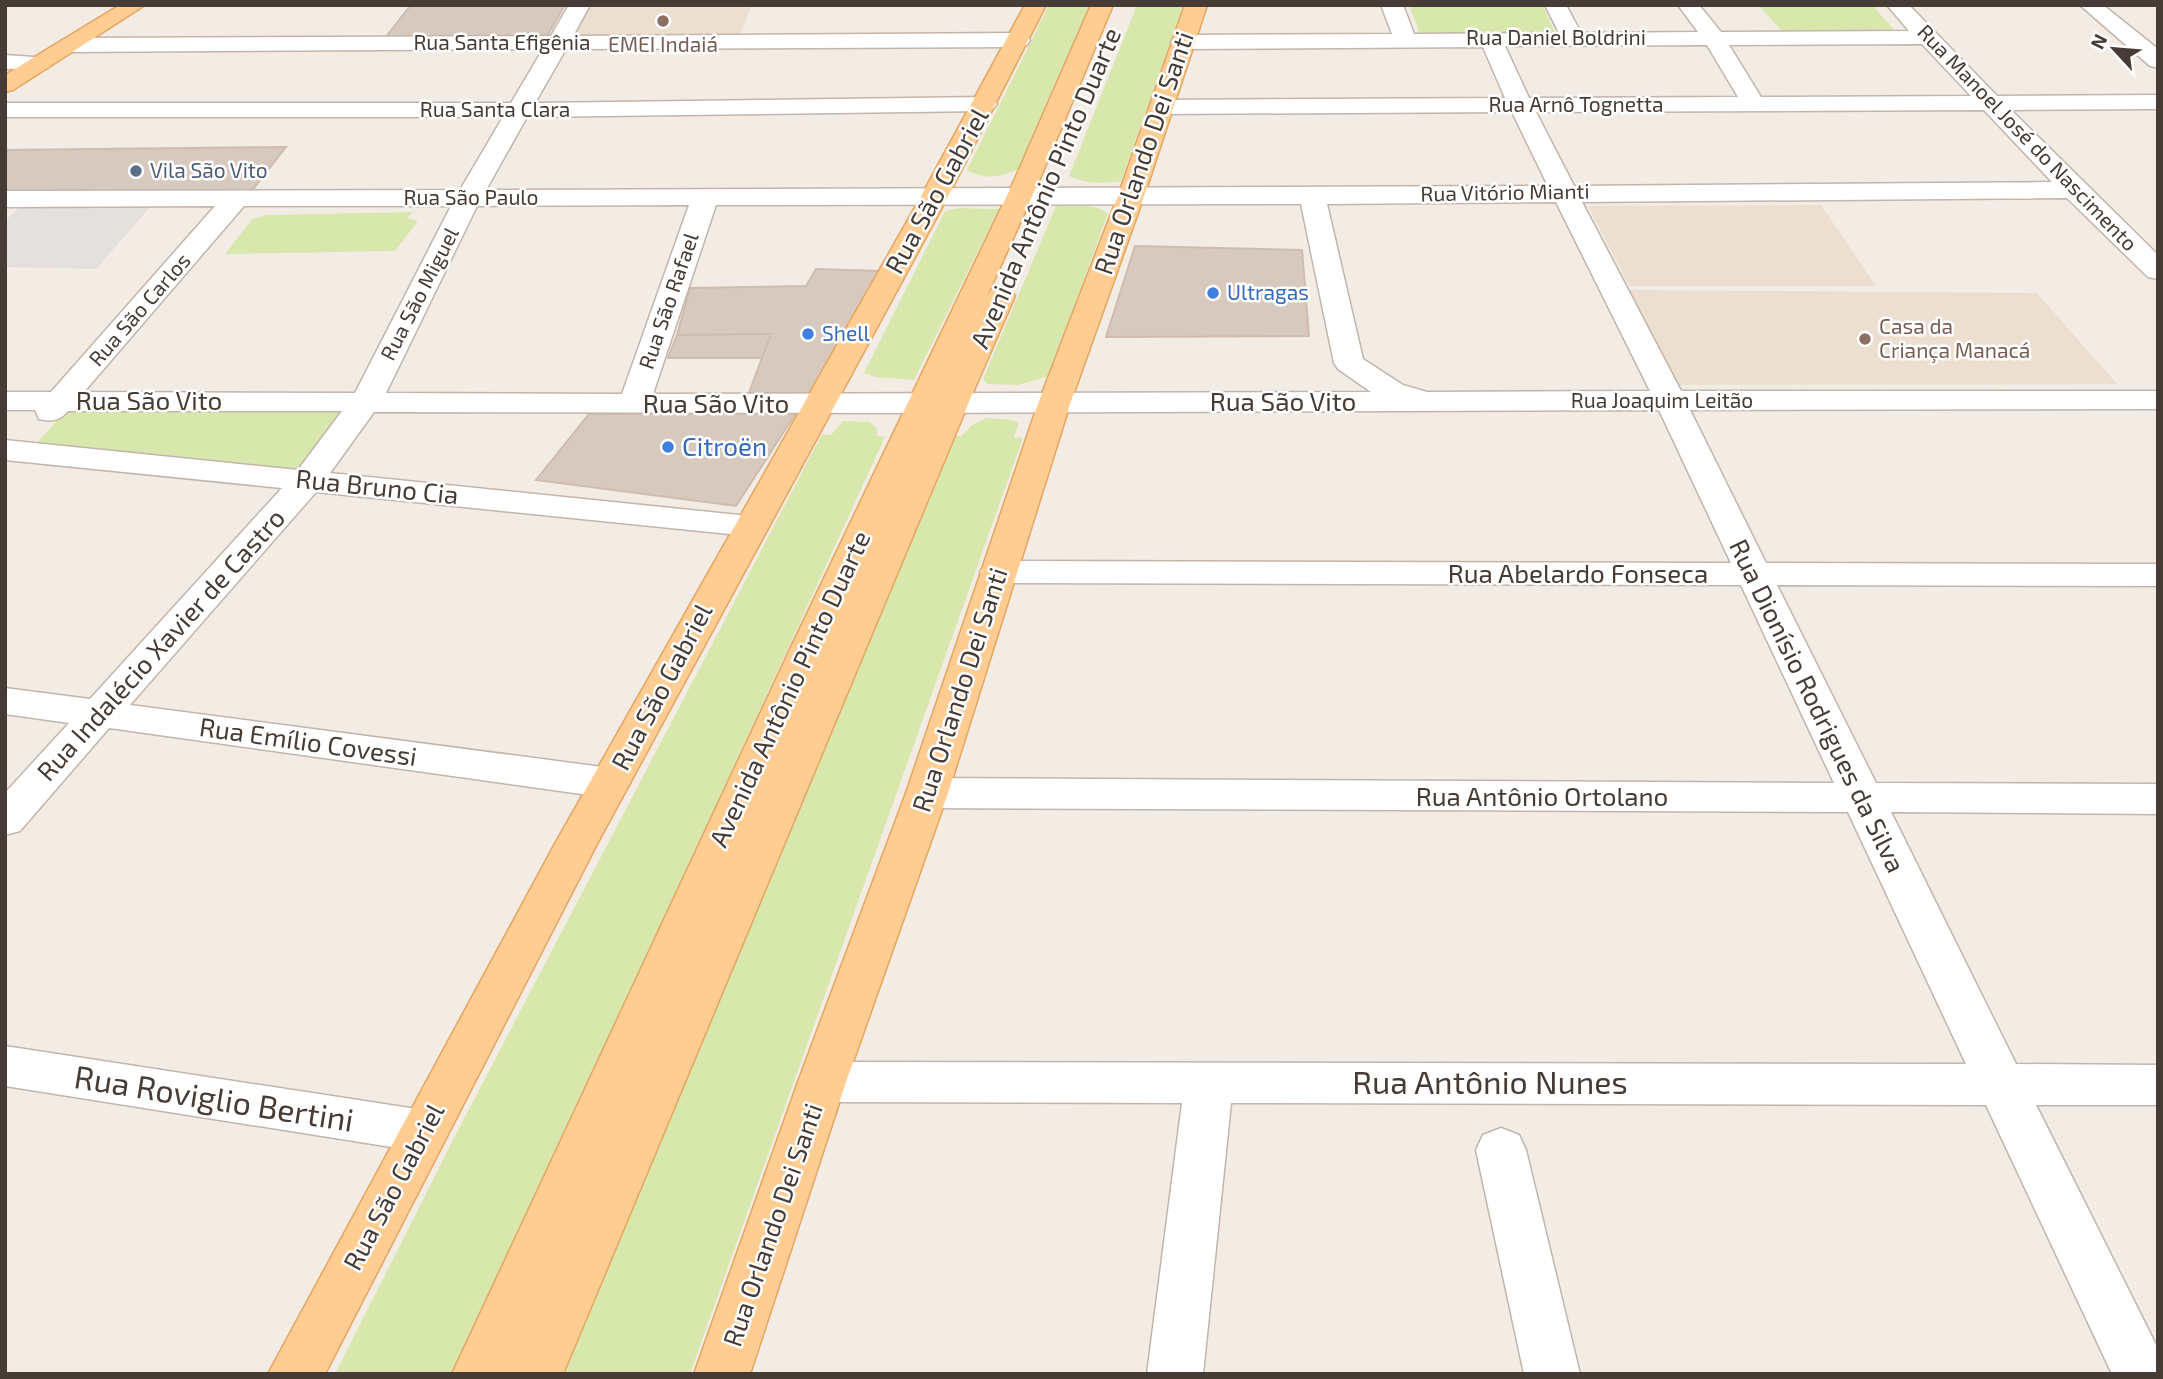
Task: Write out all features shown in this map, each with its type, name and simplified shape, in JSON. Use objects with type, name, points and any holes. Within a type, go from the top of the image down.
[{"type":"main road","points":[[5,85],[135,5]]},
{"type":"main road","name":"Rua São Gabriel","points":[[296,1374],[610,783],[749,526],[937,197],[1036,5]]},
{"type":"main road","name":"Avenida Antônio Pinto Duarte","points":[[480,1374],[936,404],[1041,188],[1102,5]]},
{"type":"main road","name":"Avenida Antônio Pinto Duarte","points":[[1108,45],[1126,5]]},
{"type":"main road","name":"Rua Orlando Dei Santi","points":[[722,1374],[822,1082],[927,793],[1054,404],[1162,107],[1196,5]]},
{"type":"main road","name":"Avenida Antônio Pinto Duarte","points":[[535,1374],[936,404]]},
{"type":"street","name":"Rua São Miguel","points":[[366,401],[468,198],[580,5]]},
{"type":"street","points":[[1392,5],[1405,39]]},
{"type":"street","points":[[1555,5],[1573,38]]},
{"type":"street","points":[[1688,5],[1714,38],[1755,106]]},
{"type":"street","name":"Rua Manoel José do Nascimento","points":[[1896,5],[2074,190],[2156,268]]},
{"type":"street","points":[[2090,5],[2158,61]]},
{"type":"street","name":"Rua Daniel Boldrini","points":[[1182,42],[1929,37]]},
{"type":"street","name":"Rua Dionísio Rodrigues da Silva","points":[[1491,39],[1520,105],[1670,401],[2141,1374]]},
{"type":"street","name":"Rua Santa Efigênia","points":[[70,45],[1019,40]]},
{"type":"street","points":[[5,62],[40,64]]},
{"type":"street","name":"Rua Arnô Tognetta","points":[[1162,107],[2158,102]]},
{"type":"street","name":"Rua Santa Clara","points":[[5,110],[519,110],[985,104]]},
{"type":"street","name":"Rua Vitório Mianti","points":[[937,197],[1041,188],[1130,196],[2074,190]]},
{"type":"street","points":[[1311,402],[1331,392],[1341,380],[1349,363],[1312,196]]},
{"type":"street","name":"Rua São Paulo","points":[[7,200],[937,197]]},
{"type":"street","name":"Rua São Carlos","points":[[8,450],[62,400],[237,198]]},
{"type":"street","name":"Rua São Rafael","points":[[634,404],[705,198]]},
{"type":"street","name":"Rua Joaquim Leitão","points":[[1349,363],[1391,392],[1427,401],[2158,400]]},
{"type":"street","name":"Rua São Vito","points":[[5,401],[634,404],[1427,401]]},
{"type":"street","name":"Rua Indalécio Xavier de Castro","points":[[5,820],[308,480],[366,401]]},
{"type":"street","name":"Rua Bruno Cia","points":[[8,450],[749,526]]},
{"type":"street","name":"Rua Abelardo Fonseca","points":[[998,572],[2158,575]]},
{"type":"street","name":"Rua Emílio Covessi","points":[[5,701],[610,783]]},
{"type":"street","name":"Rua Antônio Ortolano","points":[[927,793],[2158,799]]},
{"type":"street","name":"Rua Roviglio Bertini","points":[[5,1066],[423,1131]]},
{"type":"street","name":"Rua Antônio Nunes","points":[[822,1082],[2158,1085]]},
{"type":"street","points":[[1175,1374],[1209,1084]]},
{"type":"street","points":[[1501,1150],[1552,1374]]},
{"type":"shaded area","name":"EMEI Indaiá","points":[[591,5],[752,5],[739,37],[569,36]]},
{"type":"shaded area","points":[[1821,205],[1876,286],[1629,286],[1588,206]]},
{"type":"shaded area","points":[[151,206],[96,269],[5,267],[5,221],[20,207]]},
{"type":"shaded area","name":"Casa da Criança Manacá","points":[[1629,290],[2037,293],[2117,384],[1677,385]]},
{"type":"green space","points":[[1049,5],[1095,5],[1021,168],[994,176],[981,176],[967,170]]},
{"type":"green space","points":[[1137,5],[1184,5],[1121,181],[1082,181],[1069,176]]},
{"type":"green space","points":[[1409,5],[1543,5],[1556,35],[1420,34]]},
{"type":"green space","points":[[1758,5],[1872,5],[1895,31],[1781,30]]},
{"type":"green space","points":[[1056,206],[1098,208],[1108,213],[1049,376],[1018,385],[987,384],[983,379]]},
{"type":"green space","points":[[959,208],[999,209],[914,380],[876,377],[864,373],[945,211]]},
{"type":"green space","points":[[413,212],[407,218],[418,221],[395,251],[225,254],[252,219],[267,215]]},
{"type":"green space","points":[[69,407],[347,410],[297,473],[33,447]]},
{"type":"green space","points":[[985,418],[1019,423],[1014,437],[1023,438],[690,1374],[564,1374],[953,436],[961,436]]},
{"type":"green space","points":[[843,421],[870,422],[877,429],[877,436],[885,437],[455,1374],[335,1374],[456,1134],[822,434],[831,435]]},
{"type":"building","points":[[411,5],[565,5],[546,38],[385,38]]},
{"type":"building","name":"Vila São Vito","points":[[286,147],[251,192],[5,193],[5,150]]},
{"type":"building","name":"Ultragas","points":[[1135,246],[1302,250],[1309,336],[1106,337]]},
{"type":"building","name":"Shell","points":[[816,269],[880,271],[814,397],[747,398],[771,334],[677,335],[690,288],[806,286]]},
{"type":"building","points":[[771,334],[762,358],[668,358],[677,335]]},
{"type":"building","name":"Citroën","points":[[796,413],[736,506],[536,480],[589,414]]},
{"type":"place","name":"EMEI Indaiá","points":[[663,21]]},
{"type":"place","name":"Vila São Vito","points":[[136,171]]},
{"type":"place","name":"Ultragas","points":[[1213,293]]},
{"type":"place","name":"Shell","points":[[808,334]]},
{"type":"place","name":"Casa da Criança Manacá","points":[[1865,339]]},
{"type":"place","name":"Citroën","points":[[668,447]]}]
